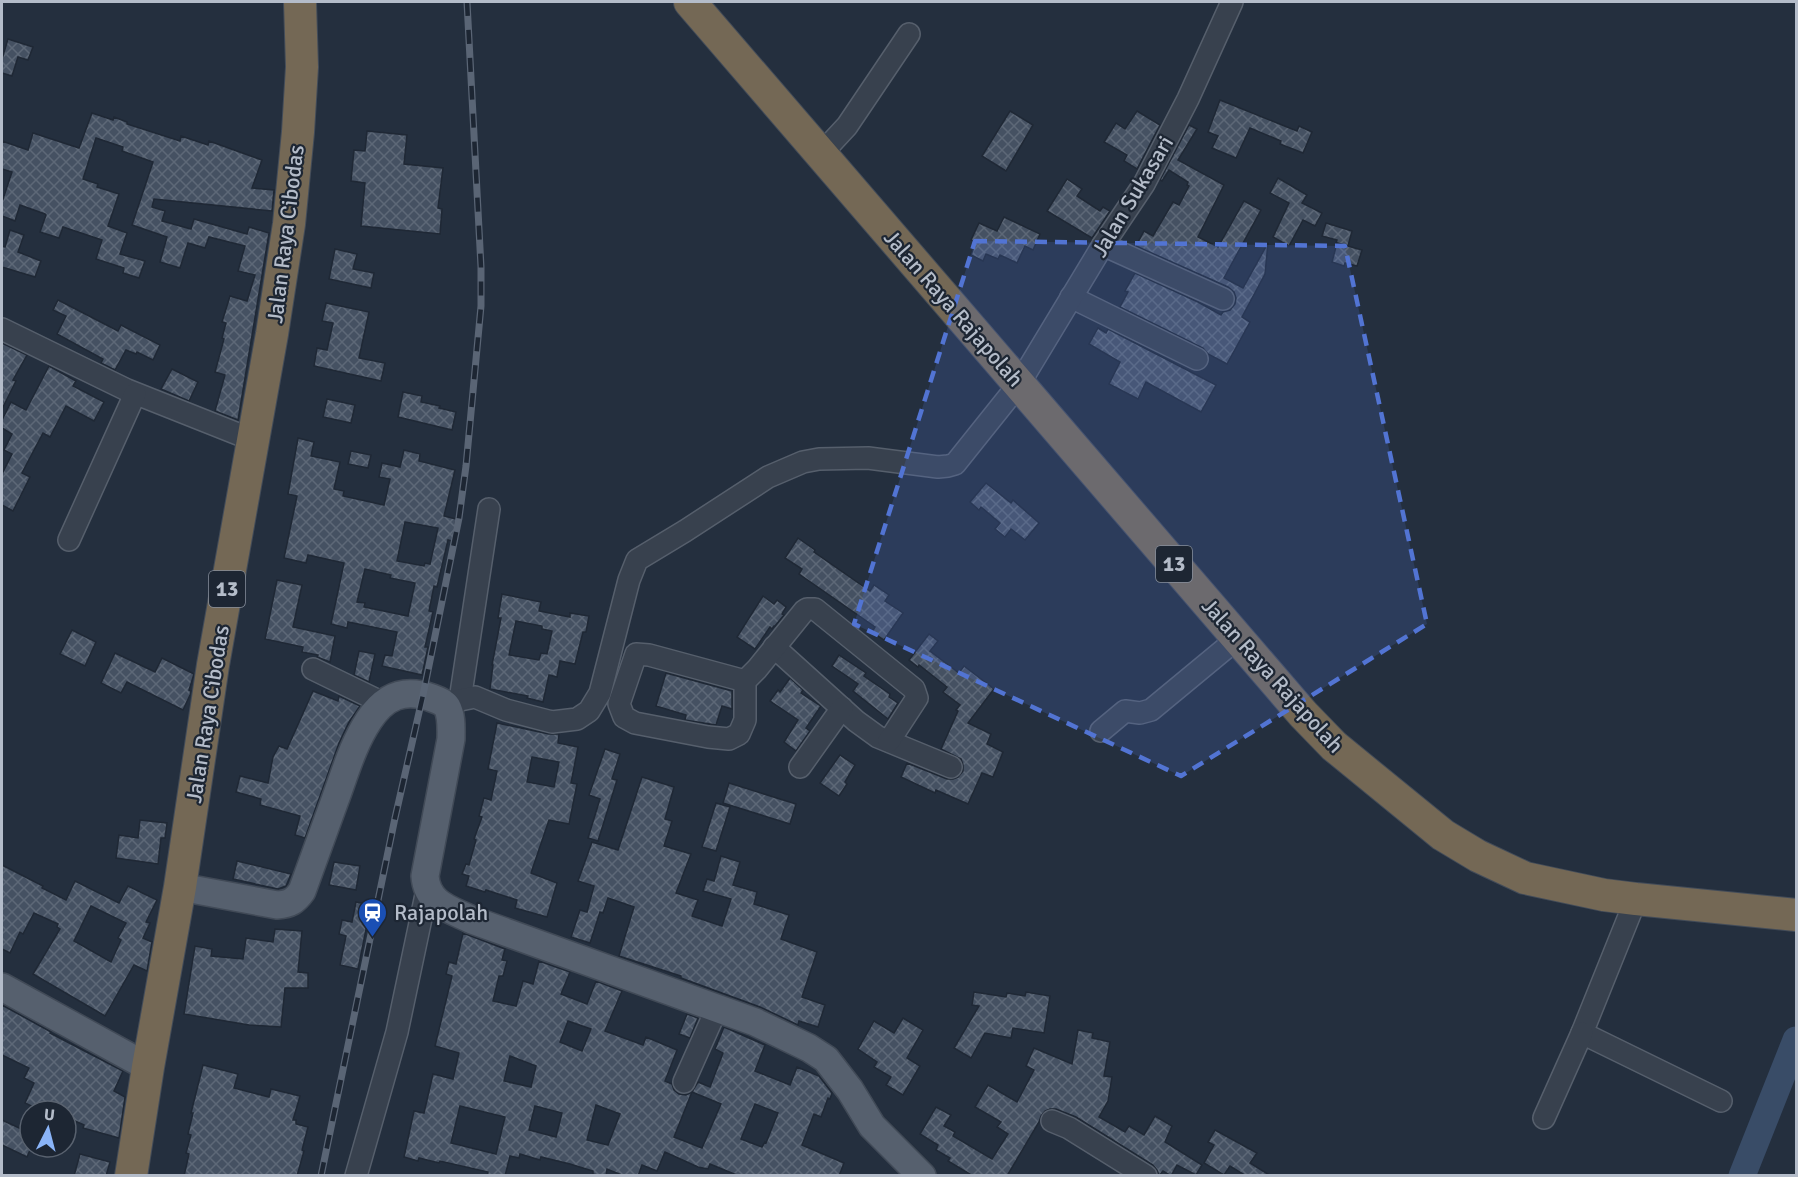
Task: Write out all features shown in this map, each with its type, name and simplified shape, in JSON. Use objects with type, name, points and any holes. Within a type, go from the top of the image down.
[{"type":"highway","name":"Jalan Raya Cibodas","points":[[131,1176],[180,887],[213,664],[272,334],[289,224],[302,67],[300,2]]},
{"type":"highway","name":"Jalan Raya Rajapolah","points":[[690,2],[1303,714],[1334,746],[1443,835],[1478,856],[1525,878],[1604,895],[1792,915]]},
{"type":"main road","points":[[180,887],[277,904],[288,904],[296,900],[302,891],[352,752],[369,720],[383,703],[391,697],[403,694],[417,694],[454,704],[451,739],[425,876],[427,890],[436,902],[472,920],[754,1022],[809,1048],[826,1059],[872,1126],[922,1176]]},
{"type":"main road","points":[[2,987],[148,1067]]},
{"type":"street","name":"Jalan Sukasari","points":[[615,638],[629,580],[637,560],[768,477],[803,462],[819,459],[868,458],[938,467],[955,464],[1019,384],[1103,245],[1144,184],[1188,99],[1232,2]]},
{"type":"street","points":[[821,154],[847,126],[909,34]]},
{"type":"street","points":[[1103,245],[1223,299]]},
{"type":"street","points":[[1071,297],[1197,359]]},
{"type":"street","points":[[2,329],[135,394],[253,440]]},
{"type":"street","points":[[69,540],[135,394]]},
{"type":"street","points":[[489,509],[454,704],[475,697],[506,710],[552,722],[577,719],[589,711],[600,693],[615,638]]},
{"type":"street","points":[[636,654],[618,704],[624,717],[635,723],[729,739],[739,734],[745,720],[745,681],[812,598]]},
{"type":"street","points":[[615,638],[664,655],[741,672],[755,664],[774,647],[804,611],[815,609],[914,688],[917,698],[889,741]]},
{"type":"street","points":[[615,638],[636,654],[649,655],[745,681]]},
{"type":"street","points":[[1101,731],[1125,711],[1140,713],[1151,710],[1238,638]]},
{"type":"street","points":[[774,647],[878,737],[951,767]]},
{"type":"street","points":[[313,669],[383,703]]},
{"type":"street","points":[[800,767],[842,708]]},
{"type":"street","points":[[356,1176],[397,1032],[427,890]]},
{"type":"street","points":[[1544,1118],[1582,1033],[1636,899]]},
{"type":"street","points":[[684,1082],[717,1008]]},
{"type":"street","points":[[1582,1033],[1721,1101]]},
{"type":"street","points":[[1052,1121],[1069,1128],[1146,1176]]},
{"type":"highlighted area","points":[[975,241],[1345,246],[1427,624],[1181,776],[854,624]]},
{"type":"building","points":[[8,39],[33,47],[28,60],[18,57],[12,76],[2,73],[2,59]]},
{"type":"building","points":[[1220,100],[1297,131],[1299,126],[1312,132],[1303,153],[1250,128],[1236,158],[1212,148],[1218,136],[1208,132]]},
{"type":"building","points":[[1010,111],[1033,125],[1006,171],[982,156]]},
{"type":"building","points":[[1137,111],[1160,125],[1137,169],[1124,161],[1127,155],[1104,142],[1116,123],[1125,129]]},
{"type":"building","points":[[92,113],[113,120],[114,117],[127,124],[180,141],[181,136],[208,145],[209,141],[262,160],[252,188],[274,190],[272,211],[154,199],[152,207],[165,211],[162,221],[191,229],[194,219],[247,234],[249,227],[269,233],[238,420],[215,411],[225,375],[215,372],[224,339],[222,338],[226,323],[222,322],[230,296],[247,301],[255,275],[238,271],[245,246],[209,237],[205,248],[188,243],[180,268],[160,262],[167,237],[132,225],[153,162],[122,151],[123,147],[96,138],[83,179],[98,184],[97,187],[119,194],[108,226],[127,233],[120,254],[145,261],[139,278],[123,273],[124,268],[96,259],[102,240],[63,227],[59,238],[40,232],[45,214],[20,205],[15,221],[2,216],[2,202],[12,172],[2,169],[2,141],[28,150],[33,133],[79,148]]},
{"type":"building","points":[[1189,125],[1197,129],[1178,160],[1224,185],[1198,237],[1218,247],[1244,201],[1261,210],[1224,278],[1243,288],[1268,243],[1265,274],[1242,317],[1250,322],[1227,364],[1208,354],[1203,348],[1120,307],[1128,292],[1125,291],[1135,273],[1221,315],[1235,304],[1234,292],[1228,287],[1136,246],[1144,231],[1153,236],[1173,202],[1179,205],[1189,186],[1188,182],[1169,170],[1162,181],[1160,180]]},
{"type":"building","points":[[367,131],[407,135],[404,164],[443,168],[438,208],[442,209],[440,234],[361,226],[365,183],[351,181],[354,150],[365,151]]},
{"type":"building","points":[[1278,178],[1307,195],[1302,203],[1322,213],[1315,226],[1303,220],[1289,246],[1273,237],[1289,203],[1270,193]]},
{"type":"building","points":[[1067,179],[1082,189],[1077,196],[1100,211],[1103,207],[1110,211],[1092,238],[1047,211]]},
{"type":"building","points":[[1004,217],[1040,234],[1033,250],[1025,246],[1017,263],[1000,255],[998,259],[986,254],[983,261],[971,255],[976,242],[971,240],[979,223],[997,231]]},
{"type":"building","points":[[1326,223],[1352,231],[1348,246],[1322,236]]},
{"type":"building","points":[[10,230],[24,235],[18,252],[41,261],[35,277],[2,267],[2,246],[5,247]]},
{"type":"building","points":[[1337,243],[1362,250],[1357,266],[1345,263],[1344,266],[1332,262]]},
{"type":"building","points":[[335,249],[357,254],[353,269],[374,273],[371,288],[329,279]]},
{"type":"building","points":[[58,300],[118,331],[121,325],[160,345],[153,360],[137,352],[136,354],[126,350],[115,370],[101,363],[103,359],[57,334],[66,316],[53,310]]},
{"type":"building","points":[[326,303],[369,312],[359,358],[385,363],[381,381],[314,366],[317,348],[327,350],[333,323],[322,321]]},
{"type":"building","points":[[1098,328],[1106,333],[1108,329],[1216,385],[1201,412],[1146,382],[1138,399],[1109,384],[1120,362],[1089,344]]},
{"type":"building","points":[[2,343],[27,355],[13,380],[16,381],[2,409]]},
{"type":"building","points":[[49,366],[76,381],[73,386],[104,402],[94,421],[66,406],[50,437],[43,433],[22,473],[30,477],[13,511],[2,505],[2,474],[12,454],[4,450],[12,434],[2,428],[2,420],[11,402],[26,410]]},
{"type":"building","points":[[172,369],[198,382],[189,401],[161,389]]},
{"type":"building","points":[[403,392],[422,396],[421,402],[456,412],[452,430],[398,417]]},
{"type":"building","points":[[327,399],[355,405],[351,423],[323,417]]},
{"type":"building","points":[[298,438],[314,442],[311,456],[340,462],[334,489],[344,491],[343,496],[384,505],[390,479],[379,477],[382,463],[400,467],[404,450],[420,454],[419,461],[455,470],[444,516],[456,519],[452,541],[448,540],[437,587],[434,586],[429,611],[433,612],[425,647],[428,647],[422,675],[382,666],[385,655],[392,656],[397,632],[348,622],[347,628],[331,624],[344,563],[308,555],[306,563],[284,558],[297,496],[288,494]],"holes":[[[405,522],[438,528],[430,564],[425,563],[424,566],[397,561]],[[365,569],[391,575],[390,578],[415,583],[408,616],[364,607],[365,603],[357,602]]]},
{"type":"building","points":[[351,451],[371,455],[368,468],[348,464]]},
{"type":"building","points":[[986,483],[1011,503],[1013,500],[1039,523],[1025,540],[1011,529],[1005,537],[995,529],[1000,523],[981,507],[979,510],[970,502]]},
{"type":"building","points":[[798,538],[870,591],[874,585],[889,595],[885,601],[903,613],[884,640],[872,632],[875,627],[799,574],[802,569],[785,558]]},
{"type":"building","points":[[277,580],[302,585],[293,627],[335,636],[330,662],[317,657],[318,655],[302,652],[303,647],[265,639]]},
{"type":"building","points":[[502,594],[541,602],[539,611],[570,617],[570,613],[589,616],[575,664],[560,661],[557,677],[549,675],[543,702],[527,698],[528,696],[490,689],[501,618],[498,618]],"holes":[[[516,621],[542,626],[542,629],[552,631],[547,654],[541,653],[539,660],[509,655]]]},
{"type":"building","points":[[763,596],[774,604],[777,600],[786,607],[782,614],[784,615],[772,629],[770,627],[755,649],[737,637]]},
{"type":"building","points":[[72,630],[96,642],[85,666],[60,654]]},
{"type":"building","points":[[929,634],[938,641],[930,651],[959,673],[964,666],[994,689],[968,723],[991,734],[987,744],[1003,752],[993,777],[982,773],[968,804],[936,790],[935,793],[901,777],[907,763],[947,779],[958,777],[963,771],[961,759],[941,749],[960,705],[943,692],[947,687],[909,660]]},
{"type":"building","points":[[359,651],[375,654],[369,682],[354,675]]},
{"type":"building","points":[[115,653],[155,672],[162,658],[194,674],[189,690],[190,695],[183,710],[127,682],[121,693],[101,683]]},
{"type":"building","points":[[839,655],[866,673],[864,676],[890,694],[889,697],[898,703],[888,719],[853,691],[858,684],[832,666]]},
{"type":"building","points":[[666,673],[732,691],[732,709],[722,706],[716,725],[685,720],[686,715],[656,706]]},
{"type":"building","points":[[790,678],[803,690],[801,693],[821,706],[806,728],[810,731],[796,751],[784,742],[798,720],[770,701]]},
{"type":"building","points":[[313,691],[338,701],[339,696],[360,706],[339,743],[305,838],[295,835],[300,816],[260,805],[261,799],[236,792],[240,776],[268,783],[273,757],[279,746],[287,749]]},
{"type":"building","points":[[497,723],[559,734],[558,743],[578,747],[571,783],[577,784],[569,824],[549,820],[531,873],[557,883],[547,917],[515,908],[517,900],[466,886],[469,876],[462,874],[466,864],[469,865],[476,840],[474,839],[482,817],[479,816],[484,798],[491,800],[497,771],[488,769]],"holes":[[[532,757],[559,762],[554,787],[527,782]]]},
{"type":"building","points":[[605,749],[620,754],[612,779],[617,780],[598,841],[588,838],[600,799],[589,795]]},
{"type":"building","points":[[840,755],[855,765],[839,796],[820,783]]},
{"type":"building","points":[[642,777],[674,787],[665,819],[672,821],[664,846],[691,854],[676,893],[698,900],[692,916],[722,926],[731,899],[703,891],[707,879],[714,881],[721,856],[740,862],[733,885],[757,892],[754,904],[789,915],[781,939],[817,952],[802,997],[825,1005],[818,1027],[799,1021],[798,1025],[760,1007],[681,978],[681,976],[619,956],[634,907],[608,898],[603,913],[600,912],[590,943],[571,937],[580,910],[587,912],[594,886],[578,881],[592,842],[618,850]]},
{"type":"building","points":[[729,783],[796,804],[790,824],[723,803]]},
{"type":"building","points":[[716,803],[730,807],[716,851],[702,847]]},
{"type":"building","points":[[140,820],[167,823],[165,838],[161,838],[158,864],[116,858],[119,835],[138,838]]},
{"type":"building","points":[[237,861],[291,874],[286,886],[278,889],[233,879]]},
{"type":"building","points":[[334,862],[360,866],[356,890],[329,885]]},
{"type":"building","points":[[2,865],[66,900],[75,881],[119,903],[128,886],[157,900],[146,922],[150,923],[143,938],[152,942],[147,971],[134,965],[105,1016],[33,974],[60,929],[57,927],[58,924],[34,913],[23,934],[20,932],[10,953],[2,949]],"holes":[[[91,906],[126,923],[118,938],[121,940],[111,962],[74,941]]]},
{"type":"building","points":[[356,902],[371,905],[358,969],[340,965],[346,936],[339,934],[342,920],[352,922]]},
{"type":"building","points":[[275,929],[302,931],[298,972],[308,973],[308,988],[285,988],[281,1027],[249,1025],[184,1014],[195,946],[212,949],[211,956],[243,959],[246,938],[273,942]]},
{"type":"building","points":[[463,933],[505,949],[502,960],[507,961],[503,976],[499,976],[493,1001],[516,1006],[523,981],[533,984],[539,961],[570,972],[561,994],[587,1004],[596,981],[622,991],[605,1031],[643,1045],[646,1037],[677,1050],[665,1081],[672,1084],[674,1090],[679,1094],[686,1095],[692,1092],[698,1082],[710,1087],[723,1053],[715,1049],[724,1027],[765,1045],[755,1071],[790,1085],[797,1067],[819,1076],[832,1093],[821,1117],[814,1114],[802,1145],[844,1163],[839,1176],[739,1176],[710,1164],[708,1169],[698,1167],[665,1152],[657,1171],[642,1165],[638,1176],[624,1176],[607,1169],[606,1176],[600,1176],[593,1174],[593,1171],[570,1164],[541,1157],[540,1160],[520,1154],[519,1158],[510,1156],[505,1176],[487,1176],[488,1172],[440,1161],[439,1163],[419,1158],[418,1161],[404,1157],[414,1111],[424,1113],[433,1074],[453,1079],[459,1053],[435,1046],[452,976],[446,974],[449,962],[456,964]],"holes":[[[568,1021],[591,1029],[582,1051],[560,1042]],[[510,1056],[536,1066],[531,1087],[504,1081]],[[692,1092],[721,1104],[702,1148],[674,1137]],[[755,1104],[778,1113],[766,1143],[762,1147],[741,1139]],[[596,1105],[620,1114],[608,1145],[587,1140]],[[460,1106],[505,1117],[496,1154],[451,1143]],[[535,1106],[562,1113],[556,1137],[529,1130]]]},
{"type":"building","points":[[974,992],[1006,997],[1007,993],[1025,996],[1026,992],[1050,996],[1044,1033],[1013,1028],[1011,1038],[985,1033],[971,1058],[954,1048],[979,1006],[972,1005]]},
{"type":"building","points":[[2,1005],[123,1071],[114,1091],[125,1097],[119,1138],[83,1128],[84,1125],[78,1122],[78,1099],[27,1099],[34,1083],[24,1078],[29,1068],[2,1055]]},
{"type":"building","points":[[687,1014],[698,1018],[690,1038],[679,1034]]},
{"type":"building","points":[[903,1018],[923,1030],[907,1058],[920,1066],[903,1095],[886,1085],[891,1077],[874,1067],[877,1062],[858,1049],[874,1021],[894,1033]]},
{"type":"building","points":[[1078,1030],[1093,1033],[1092,1038],[1110,1042],[1104,1076],[1112,1077],[1108,1101],[1099,1117],[1125,1132],[1129,1126],[1144,1135],[1155,1116],[1172,1126],[1165,1142],[1202,1165],[1196,1175],[1177,1165],[1171,1176],[1163,1171],[1159,1176],[1153,1165],[1076,1117],[1056,1109],[1045,1111],[1041,1116],[1007,1176],[973,1176],[948,1161],[950,1158],[936,1150],[938,1145],[920,1134],[936,1107],[951,1115],[944,1126],[955,1132],[953,1136],[992,1159],[1008,1134],[997,1127],[1001,1122],[975,1107],[988,1085],[1017,1102],[1034,1070],[1026,1066],[1034,1048],[1072,1064]]},
{"type":"building","points":[[203,1065],[238,1074],[234,1088],[269,1097],[271,1089],[300,1096],[293,1120],[296,1120],[296,1124],[308,1127],[297,1176],[184,1176],[189,1154],[186,1153],[191,1135],[188,1134],[193,1113],[191,1113]]},
{"type":"building","points":[[2,1120],[18,1127],[18,1153],[2,1145]]},
{"type":"building","points":[[1215,1130],[1257,1153],[1250,1163],[1271,1176],[1246,1176],[1230,1166],[1224,1175],[1204,1163],[1214,1145],[1208,1142]]},
{"type":"building","points":[[80,1154],[110,1162],[106,1176],[74,1176]]},
{"type":"waterway","points":[[1742,1176],[1796,1040]]},
{"type":"railway","points":[[321,1176],[395,818],[423,695],[459,518],[466,466],[481,306],[467,2]]},
{"type":"place","name":"Rajapolah","points":[[373,938]]}]
